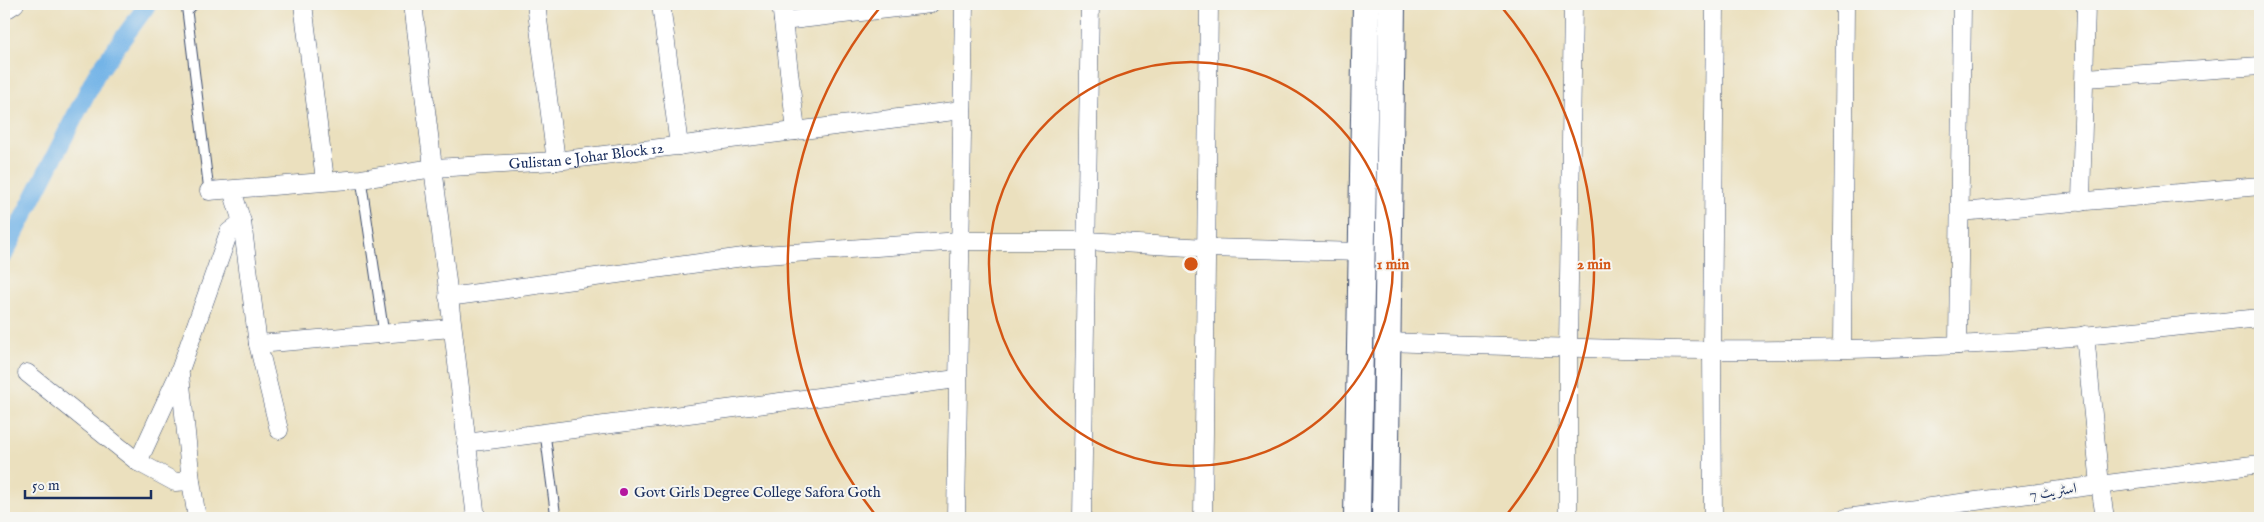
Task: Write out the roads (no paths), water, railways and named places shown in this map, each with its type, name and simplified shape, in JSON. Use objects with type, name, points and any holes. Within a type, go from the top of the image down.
[{"type":"street","points":[[4,11],[15,4]]},
{"type":"street","points":[[303,4],[324,180]]},
{"type":"street","points":[[413,4],[476,518]]},
{"type":"street","points":[[536,4],[556,161]]},
{"type":"street","points":[[661,4],[679,146]]},
{"type":"street","points":[[796,131],[782,12],[930,4]]},
{"type":"street","points":[[956,518],[964,4]]},
{"type":"street","points":[[1082,518],[1090,4]]},
{"type":"street","points":[[1203,518],[1209,4]]},
{"type":"street","points":[[1357,518],[1366,4]]},
{"type":"street","points":[[1385,518],[1389,342],[1392,4]]},
{"type":"street","points":[[1568,518],[1568,349],[1573,4]]},
{"type":"street","points":[[1713,518],[1712,350],[1715,4]]},
{"type":"street","points":[[1842,348],[1846,4]]},
{"type":"street","points":[[1958,345],[1962,4]]},
{"type":"street","points":[[2081,202],[2086,78],[2086,4]]},
{"type":"street","points":[[2086,78],[2260,66]]},
{"type":"street","name":"Gulistan e Johar Block 12","points":[[209,191],[324,180],[361,179],[434,168],[556,161],[962,110]]},
{"type":"street","points":[[1364,160],[1391,160]]},
{"type":"street","points":[[1960,212],[2260,186]]},
{"type":"street","points":[[232,190],[242,222],[258,344],[279,430]]},
{"type":"street","points":[[138,462],[179,373],[229,232],[242,222]]},
{"type":"street","points":[[448,298],[751,256],[960,241],[1087,241],[1206,248],[1362,252]]},
{"type":"street","points":[[1389,342],[1568,349],[1712,350],[1958,345],[2260,318]]},
{"type":"street","points":[[258,344],[452,328]]},
{"type":"street","points":[[2085,335],[2105,518]]},
{"type":"street","points":[[27,373],[138,462],[175,482],[191,481]]},
{"type":"street","points":[[179,373],[197,518]]},
{"type":"street","points":[[466,443],[957,380]]},
{"type":"street","name":"اسٹریٹ 7","points":[[1846,518],[2260,464]]},
{"type":"lane","points":[[194,4],[188,11],[209,191]]},
{"type":"lane","points":[[361,179],[384,334]]},
{"type":"lane","points":[[545,433],[556,518]]},
{"type":"waterway","points":[[4,255],[96,75],[148,4]]},
{"type":"place","name":"Govt Girls Degree College Safora Goth","points":[[624,492]]}]
